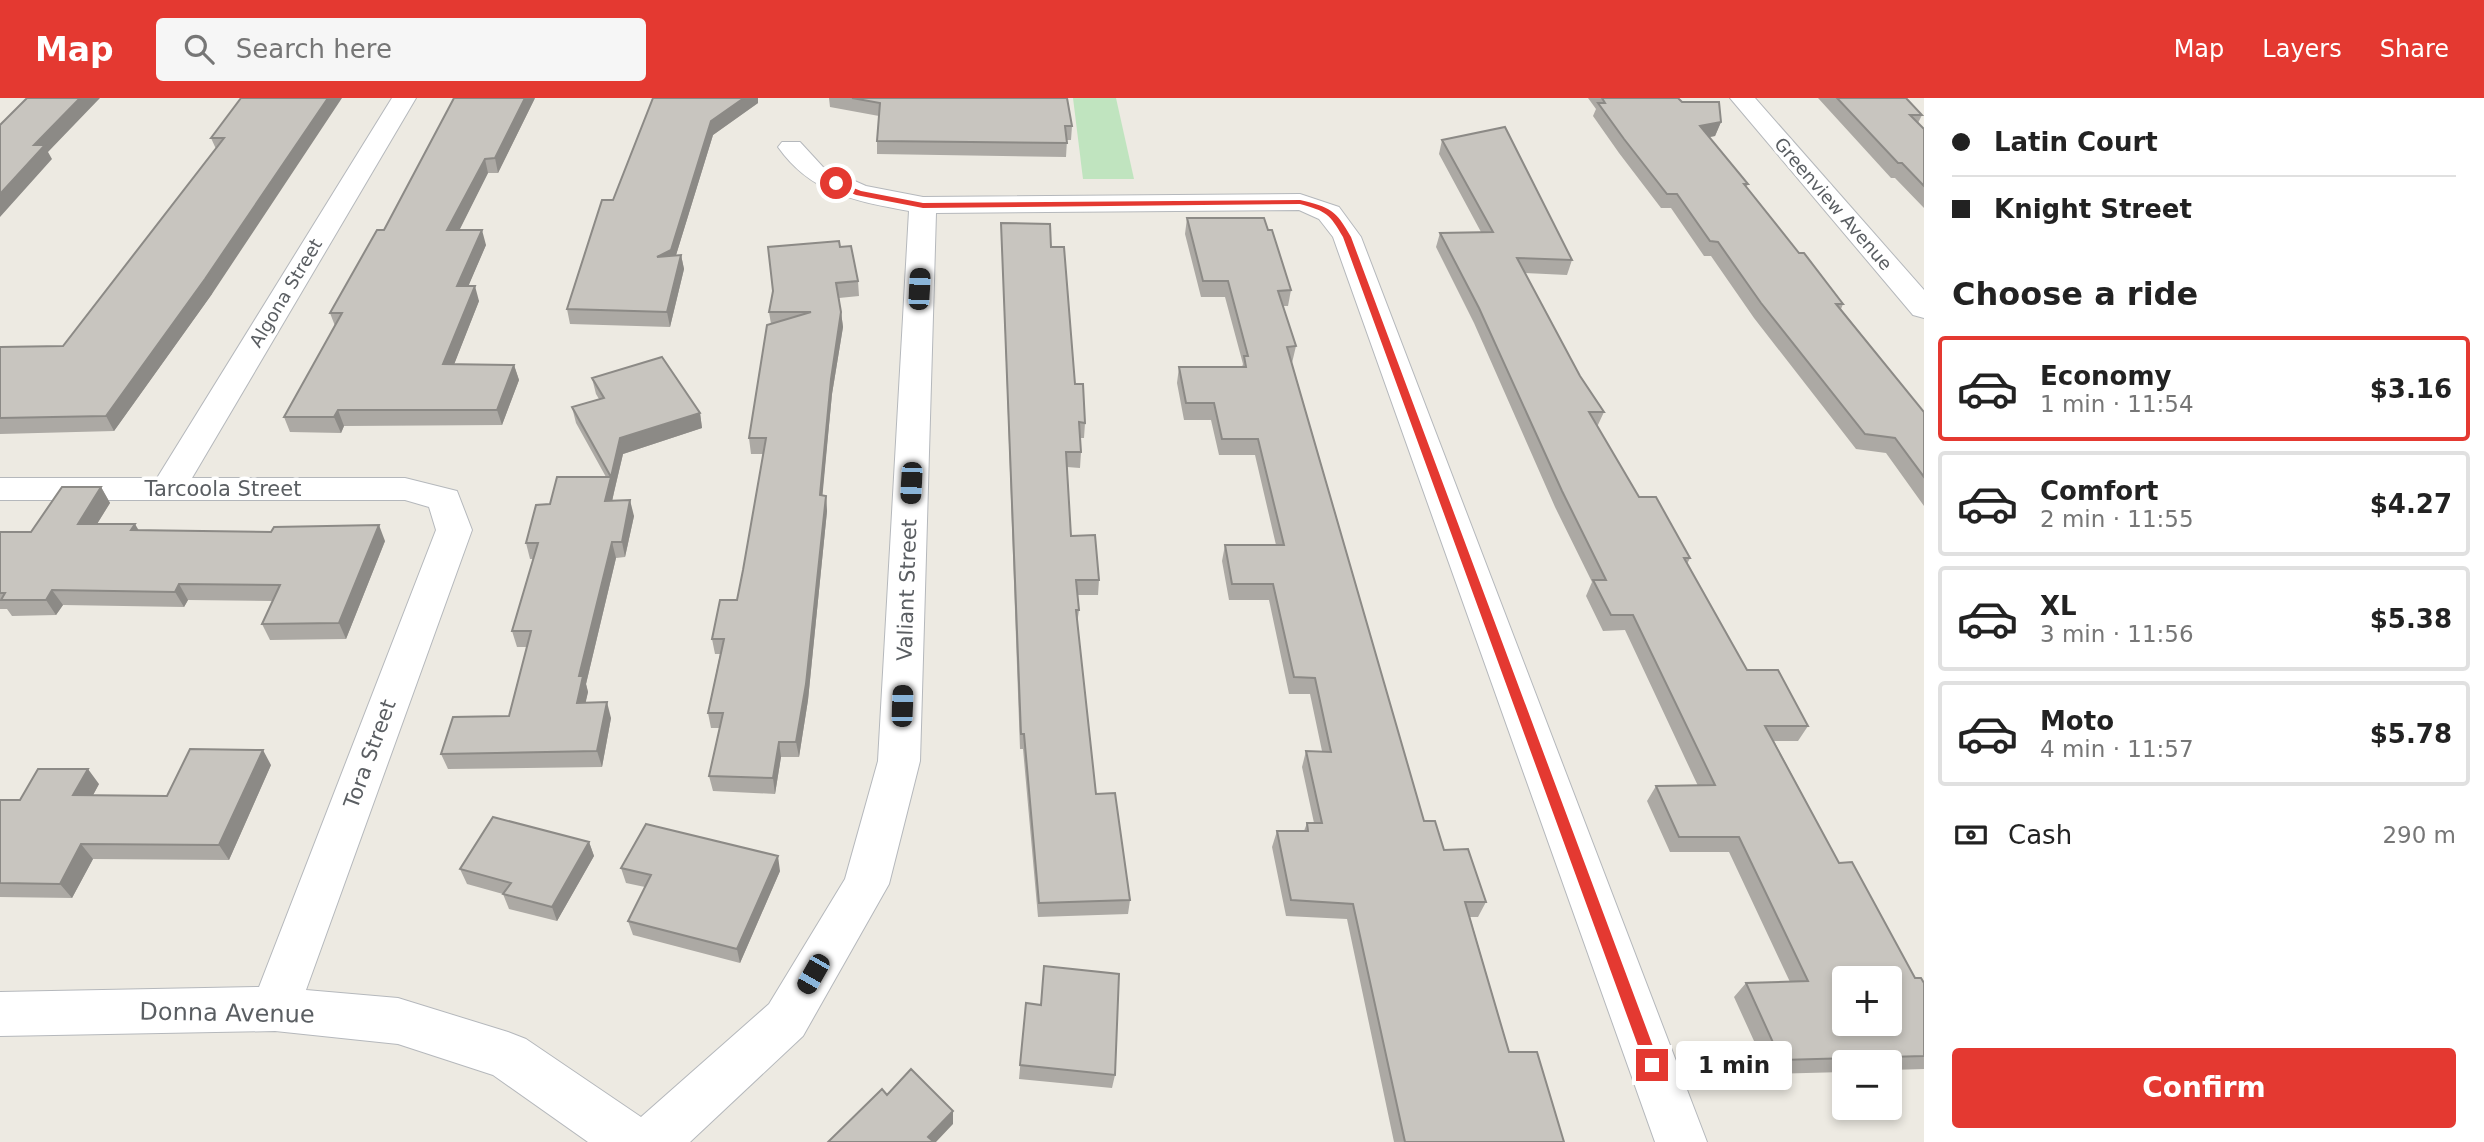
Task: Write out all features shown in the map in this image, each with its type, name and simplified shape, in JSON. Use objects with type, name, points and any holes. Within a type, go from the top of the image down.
[{"type":"street","name":"Algona Street","points":[[168,488],[404,98]]},
{"type":"street","name":"Greenview Avenue","points":[[1742,98],[1924,309]]},
{"type":"street","points":[[791,147],[814,173],[859,193],[923,205],[1300,202],[1322,207],[1335,216],[1347,237],[1681,1142]]},
{"type":"street","name":"Valiant Street","points":[[652,1142],[786,1020],[866,884],[899,761],[923,205]]},
{"type":"street","name":"Tarcoola Street","points":[[0,489],[405,489],[445,499]]},
{"type":"street","name":"Tora Street","points":[[275,1009],[454,530],[445,499]]},
{"type":"street","name":"Donna Avenue","points":[[0,1014],[275,1009],[398,1021],[508,1056],[632,1142]]},
{"type":"green space","points":[[1073,98],[1116,98],[1134,179],[1083,179]]},
{"type":"building","points":[[27,98],[80,98],[34,145],[45,145],[0,194],[0,125]]},
{"type":"building","points":[[241,98],[328,98],[205,279],[106,416],[0,418],[0,347],[63,346],[224,138],[211,138]]},
{"type":"building","points":[[454,98],[525,98],[495,158],[485,159],[447,230],[482,230],[457,286],[475,286],[443,364],[514,365],[497,410],[338,410],[334,417],[284,417],[342,313],[330,313],[377,230],[384,230]]},
{"type":"building","points":[[653,98],[744,98],[711,121],[671,250],[657,257],[681,255],[667,312],[567,309],[602,200],[613,200]]},
{"type":"building","points":[[852,98],[1067,98],[1072,126],[1065,126],[1067,143],[877,141],[880,103]]},
{"type":"building","points":[[1602,98],[1678,98],[1682,102],[1719,102],[1721,122],[1700,126],[1748,184],[1744,184],[1799,253],[1804,253],[1843,304],[1836,304],[1924,412],[1924,477],[1895,438],[1865,434],[1761,303],[1718,242],[1710,241],[1677,194],[1667,194],[1598,103],[1605,103]]},
{"type":"building","points":[[1837,98],[1906,98],[1922,115],[1910,115],[1924,129],[1924,186],[1902,163],[1898,163]]},
{"type":"building","points":[[1505,127],[1572,260],[1517,258],[1580,376],[1604,412],[1589,412],[1639,497],[1656,497],[1690,558],[1684,558],[1747,670],[1778,670],[1808,726],[1765,726],[1839,863],[1852,862],[1915,978],[1921,978],[1924,983],[1924,1056],[1902,1057],[1902,1050],[1832,1050],[1832,1059],[1781,1060],[1746,983],[1808,981],[1739,837],[1679,837],[1656,786],[1715,785],[1633,615],[1611,615],[1593,580],[1606,580],[1562,491],[1479,308],[1440,233],[1493,232],[1442,140]]},
{"type":"building","points":[[1187,218],[1264,218],[1268,230],[1272,230],[1291,290],[1278,291],[1296,346],[1287,347],[1424,821],[1435,821],[1444,850],[1468,849],[1486,902],[1465,902],[1509,1052],[1537,1052],[1564,1142],[1405,1142],[1353,904],[1291,900],[1277,831],[1308,831],[1307,823],[1322,823],[1306,751],[1331,752],[1315,678],[1294,677],[1273,584],[1232,584],[1225,545],[1284,545],[1258,439],[1222,439],[1214,403],[1186,403],[1179,367],[1246,367],[1244,356],[1248,356],[1228,281],[1203,281]]},
{"type":"building","points":[[1001,223],[1050,224],[1051,247],[1064,247],[1075,384],[1083,384],[1085,423],[1079,422],[1081,452],[1066,452],[1071,536],[1095,535],[1099,580],[1076,580],[1079,610],[1076,610],[1096,794],[1115,793],[1130,900],[1039,903],[1024,734],[1021,734]]},
{"type":"building","points":[[839,241],[840,247],[851,246],[858,281],[836,283],[841,312],[831,379],[820,495],[826,496],[806,684],[796,742],[779,742],[773,778],[709,776],[723,713],[708,713],[724,639],[712,639],[720,600],[737,600],[743,570],[766,438],[749,438],[767,325],[811,312],[769,312],[773,291],[768,247]]},
{"type":"building","points":[[662,357],[700,413],[620,438],[611,477],[572,407],[604,398],[592,378]]},
{"type":"building","points":[[557,477],[611,477],[605,501],[630,500],[622,542],[612,542],[579,676],[583,676],[577,703],[607,702],[597,751],[441,754],[453,717],[509,716],[531,631],[512,631],[538,543],[526,543],[536,505],[550,504]]},
{"type":"building","points":[[62,487],[101,487],[78,524],[135,524],[131,530],[271,532],[274,527],[379,525],[339,623],[262,624],[280,585],[179,584],[175,592],[52,590],[46,600],[1,600],[5,593],[0,593],[0,532],[31,532]]},
{"type":"building","points":[[190,749],[263,750],[219,845],[81,844],[60,884],[0,883],[0,800],[20,800],[38,769],[88,769],[73,795],[167,796]]},
{"type":"building","points":[[493,817],[589,842],[552,907],[503,894],[511,883],[460,869]]},
{"type":"building","points":[[646,824],[778,856],[737,949],[628,921],[651,875],[621,868]]},
{"type":"building","points":[[1044,966],[1119,974],[1115,1075],[1020,1065],[1026,1003],[1041,1005]]},
{"type":"building","points":[[911,1069],[953,1111],[928,1137],[934,1142],[828,1142],[882,1089],[887,1095]]},
{"type":"route","points":[[836,183],[859,193],[923,205],[1300,202],[1322,207],[1335,216],[1347,237],[1652,1065]]}]
